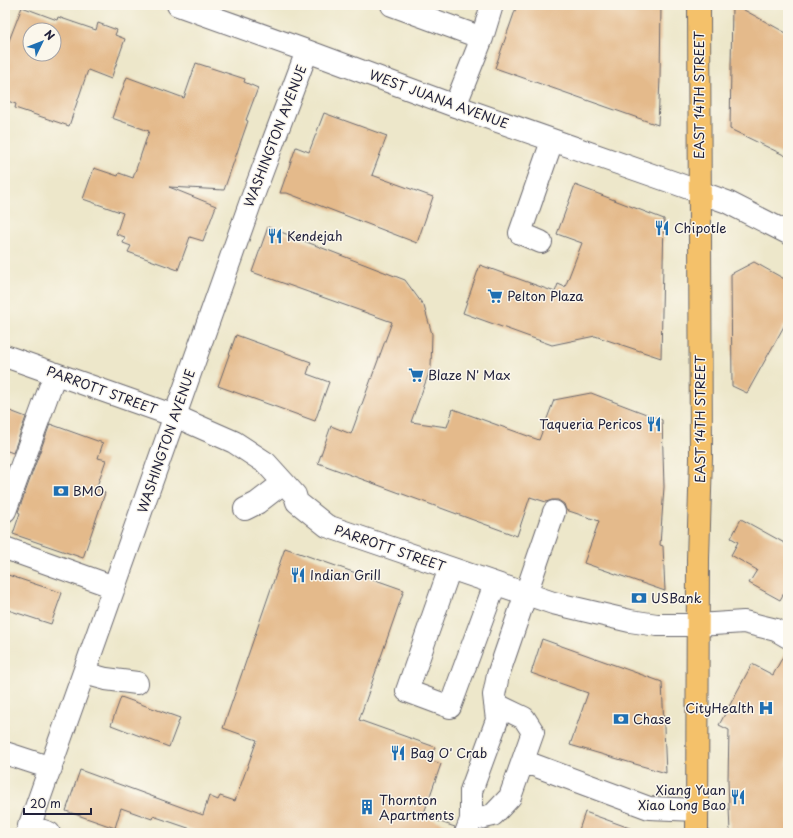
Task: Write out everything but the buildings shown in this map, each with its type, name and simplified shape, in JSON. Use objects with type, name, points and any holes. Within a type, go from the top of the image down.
[{"type":"main road","name":"EAST 14TH STREET","points":[[697,833],[698,625],[701,458],[699,5]]},
{"type":"street","name":"WEST JUANA AVENUE","points":[[178,5],[307,50],[455,106],[726,202],[788,233]]},
{"type":"street","points":[[392,5],[482,38]]},
{"type":"street","points":[[455,106],[482,38],[492,5]]},
{"type":"street","name":"WASHINGTON AVENUE","points":[[35,831],[50,768],[251,201],[307,50]]},
{"type":"street","points":[[541,242],[520,233],[552,140]]},
{"type":"street","name":"PARROTT STREET","points":[[5,356],[175,416],[234,442],[266,463],[295,496],[297,502],[327,526],[553,603],[630,621],[657,625],[698,625],[744,622],[776,630],[788,637]]},
{"type":"street","points":[[5,511],[55,374]]},
{"type":"street","points":[[245,509],[257,503],[283,483]]},
{"type":"street","points":[[495,704],[524,718],[533,732],[510,797],[493,816],[468,826],[471,792],[497,720],[495,704],[494,696],[498,675],[554,512]]},
{"type":"street","points":[[5,548],[114,587]]},
{"type":"street","points":[[450,568],[408,691],[450,707],[495,584]]},
{"type":"street","points":[[84,673],[106,679],[137,683]]},
{"type":"street","points":[[5,753],[50,768]]},
{"type":"street","points":[[523,761],[649,808],[697,810]]},
{"type":"place","name":"Chipotle","points":[[662,228]]},
{"type":"place","name":"Kendejah","points":[[275,236]]},
{"type":"place","name":"Pelton Plaza","points":[[495,296]]},
{"type":"place","name":"Blaze N' Max","points":[[416,375]]},
{"type":"place","name":"Taqueria Pericos","points":[[654,424]]},
{"type":"place","name":"BMO","points":[[61,491]]},
{"type":"place","name":"Indian Grill","points":[[298,575]]},
{"type":"place","name":"USBank","points":[[639,598]]},
{"type":"place","name":"CityHealth","points":[[766,708]]},
{"type":"place","name":"Chase","points":[[621,719]]},
{"type":"place","name":"Bag O' Crab","points":[[398,753]]},
{"type":"place","name":"Xiang Yuan Xiao Long Bao","points":[[738,797]]},
{"type":"place","name":"Thornton Apartments","points":[[367,807]]}]
